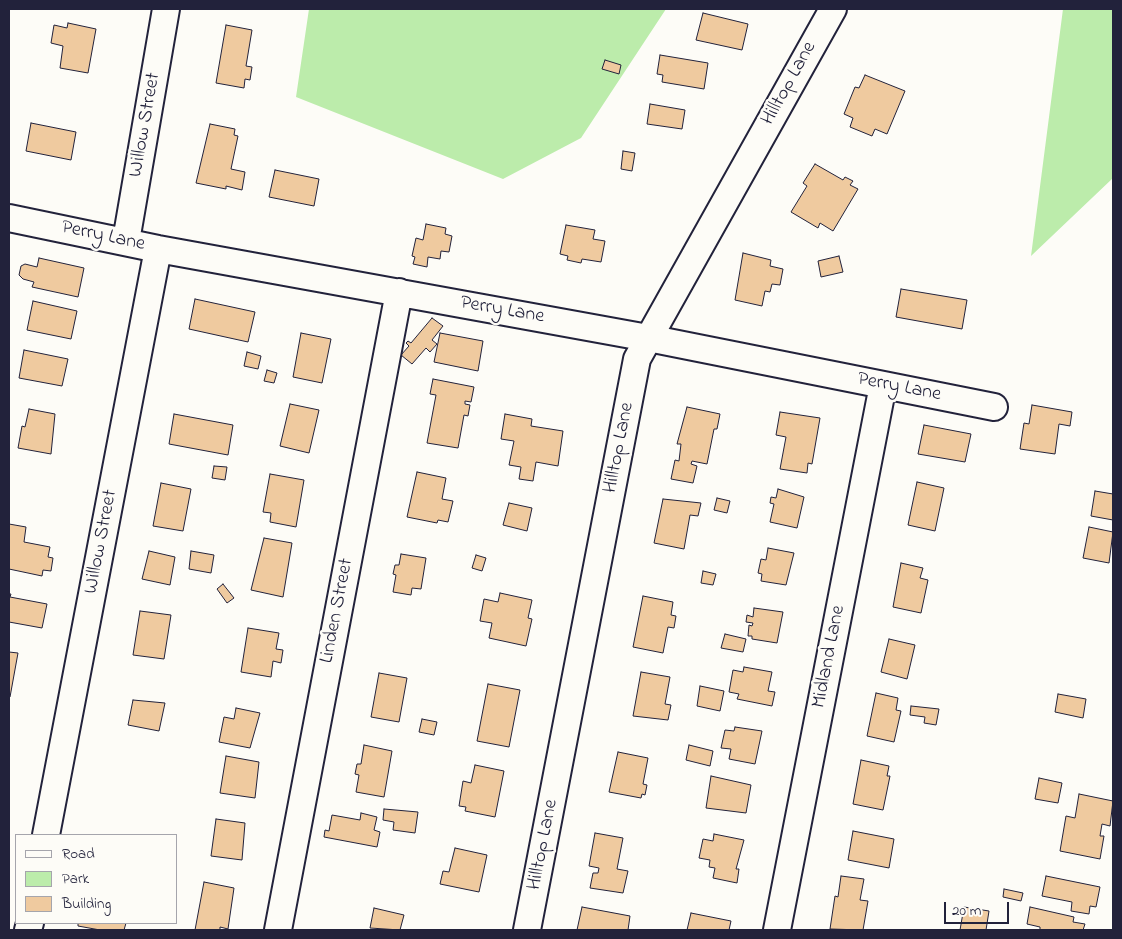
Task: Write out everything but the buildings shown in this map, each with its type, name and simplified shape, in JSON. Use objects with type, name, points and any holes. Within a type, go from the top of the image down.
[{"type":"street","name":"Willow Street","points":[[126,241],[166,9]]},
{"type":"street","name":"Hilltop Lane","points":[[527,930],[637,359],[833,9]]},
{"type":"street","name":"Perry Lane","points":[[9,218],[158,249],[648,338],[994,407]]},
{"type":"street","name":"Willow Street","points":[[46,834],[158,249]]},
{"type":"street","name":"Linden Street","points":[[278,930],[399,292]]},
{"type":"street","name":"Midland Lane","points":[[777,930],[882,385]]},
{"type":"green space","points":[[309,9],[666,9],[581,138],[503,179],[296,97]]},
{"type":"green space","points":[[1063,9],[1113,9],[1113,178],[1031,256]]}]
